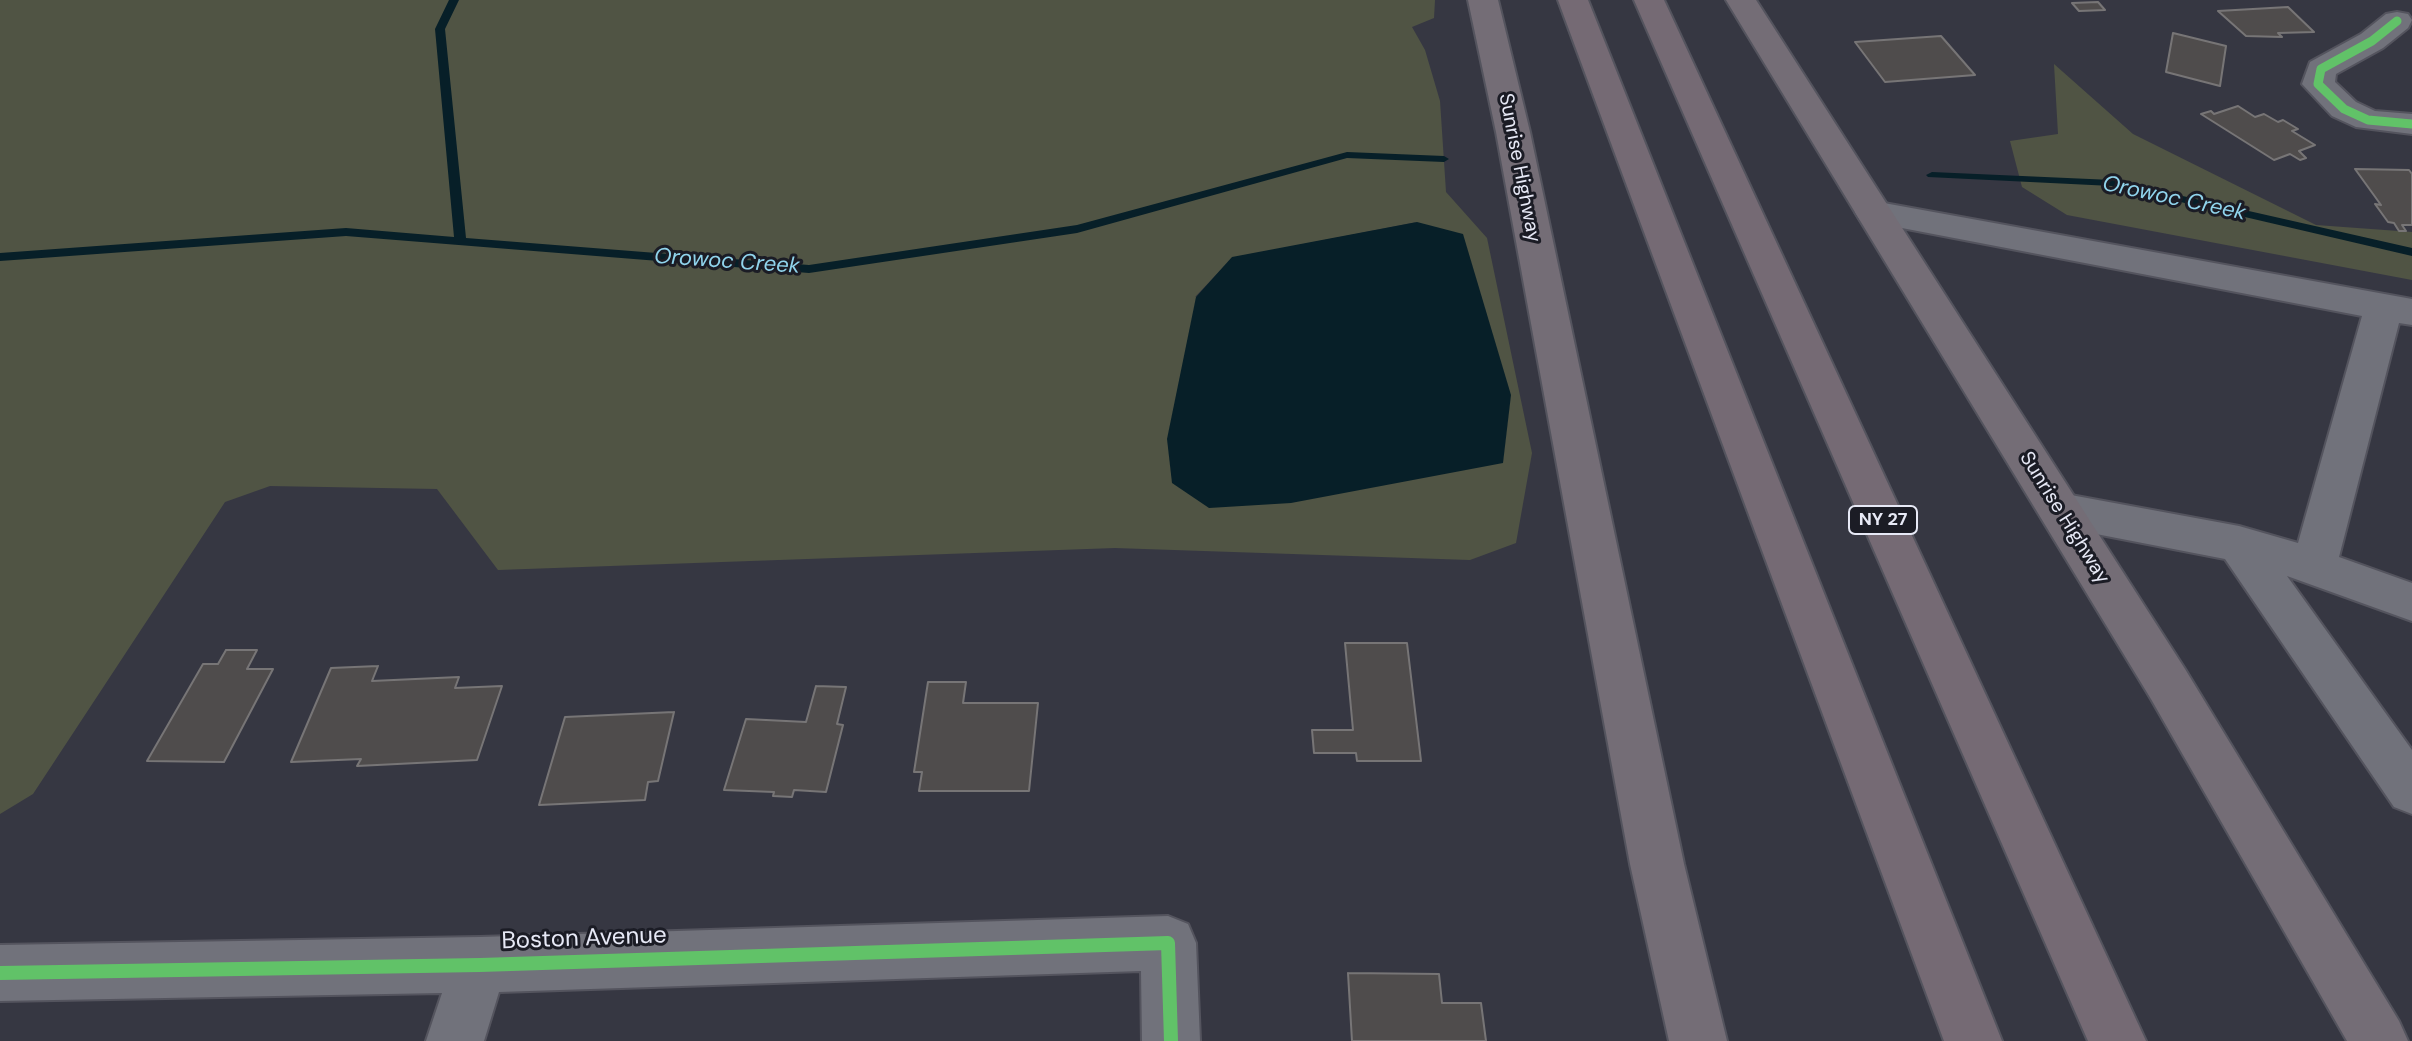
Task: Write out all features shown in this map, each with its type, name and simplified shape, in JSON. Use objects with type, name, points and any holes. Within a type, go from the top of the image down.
[{"type":"highway","points":[[1573,0],[1973,1041]]},
{"type":"highway","name":"NY 27","points":[[1649,0],[2117,1041]]},
{"type":"main road","name":"Sunrise Highway","points":[[1483,0],[1513,132],[1657,864],[1698,1041]]},
{"type":"main road","name":"Sunrise Highway","points":[[1741,0],[2060,510],[2253,825],[2379,1041]]},
{"type":"street","points":[[2395,19],[2372,41],[2321,69],[2318,84],[2344,109],[2368,120],[2412,124]]},
{"type":"street","points":[[1873,212],[2398,310],[2314,566]]},
{"type":"street","points":[[2060,510],[2239,544],[2314,566],[2412,602]]},
{"type":"street","points":[[2239,544],[2412,791]]},
{"type":"street","name":"Boston Avenue","points":[[0,973],[480,965],[1168,943],[1171,1041]]},
{"type":"street","points":[[455,1041],[480,965]]},
{"type":"green space","points":[[0,0],[1435,0],[1434,18],[1412,27],[1425,50],[1440,101],[1446,192],[1487,238],[1532,453],[1516,543],[1470,560],[1115,548],[498,570],[437,489],[270,486],[225,502],[33,794],[0,814]],"holes":[[[1417,222],[1195,297],[1232,258]]]},
{"type":"green space","points":[[2054,64],[2133,134],[2316,225],[2412,232],[2412,280],[2067,215],[2022,187],[2010,141],[2058,134]]},
{"type":"water","points":[[1417,222],[1463,234],[1511,395],[1503,463],[1291,503],[1209,508],[1172,483],[1167,439],[1196,297],[1232,257]]},
{"type":"building","points":[[2098,2],[2105,10],[2079,11],[2072,3]]},
{"type":"building","points":[[2288,7],[2314,32],[2278,33],[2282,37],[2246,36],[2218,11]]},
{"type":"building","points":[[2173,33],[2226,46],[2220,86],[2166,72]]},
{"type":"building","points":[[1941,36],[1975,75],[1885,82],[1855,42]]},
{"type":"building","points":[[2238,106],[2255,117],[2264,114],[2278,122],[2283,120],[2298,129],[2292,131],[2315,145],[2299,151],[2306,158],[2300,160],[2290,154],[2274,160],[2201,114],[2211,111],[2214,114]]},
{"type":"building","points":[[2355,169],[2409,170],[2412,174],[2412,225],[2402,225],[2406,231],[2399,231],[2394,223],[2388,222],[2375,204],[2381,205]]},
{"type":"building","points":[[1345,643],[1407,643],[1421,761],[1357,761],[1356,753],[1314,753],[1312,730],[1353,730]]},
{"type":"building","points":[[226,650],[257,650],[247,669],[273,669],[224,762],[147,761],[203,664],[218,664]]},
{"type":"building","points":[[378,666],[372,681],[459,677],[455,688],[502,686],[477,760],[357,766],[361,759],[291,762],[331,668]]},
{"type":"building","points":[[928,682],[966,682],[963,703],[1038,703],[1029,791],[919,791],[922,772],[914,772]]},
{"type":"building","points":[[816,686],[846,687],[837,724],[843,725],[826,792],[794,790],[792,797],[773,796],[774,792],[724,790],[746,719],[806,722]]},
{"type":"building","points":[[674,712],[658,781],[648,782],[645,800],[539,805],[565,717]]},
{"type":"building","points":[[1348,973],[1439,974],[1442,1003],[1481,1003],[1486,1041],[1352,1041]]},
{"type":"waterway","points":[[454,0],[440,29],[460,241]]},
{"type":"waterway","name":"Orowoc Creek","points":[[0,257],[346,232],[809,269],[1077,229],[1347,155],[1444,159]]},
{"type":"waterway","name":"Orowoc Creek","points":[[1932,175],[2112,183],[2412,252]]},
{"type":"cycle path","points":[[2397,21],[2372,41],[2321,69],[2318,84],[2344,109],[2368,120],[2412,124]]},
{"type":"cycle path","points":[[0,973],[480,965],[1168,943],[1171,1041]]}]
